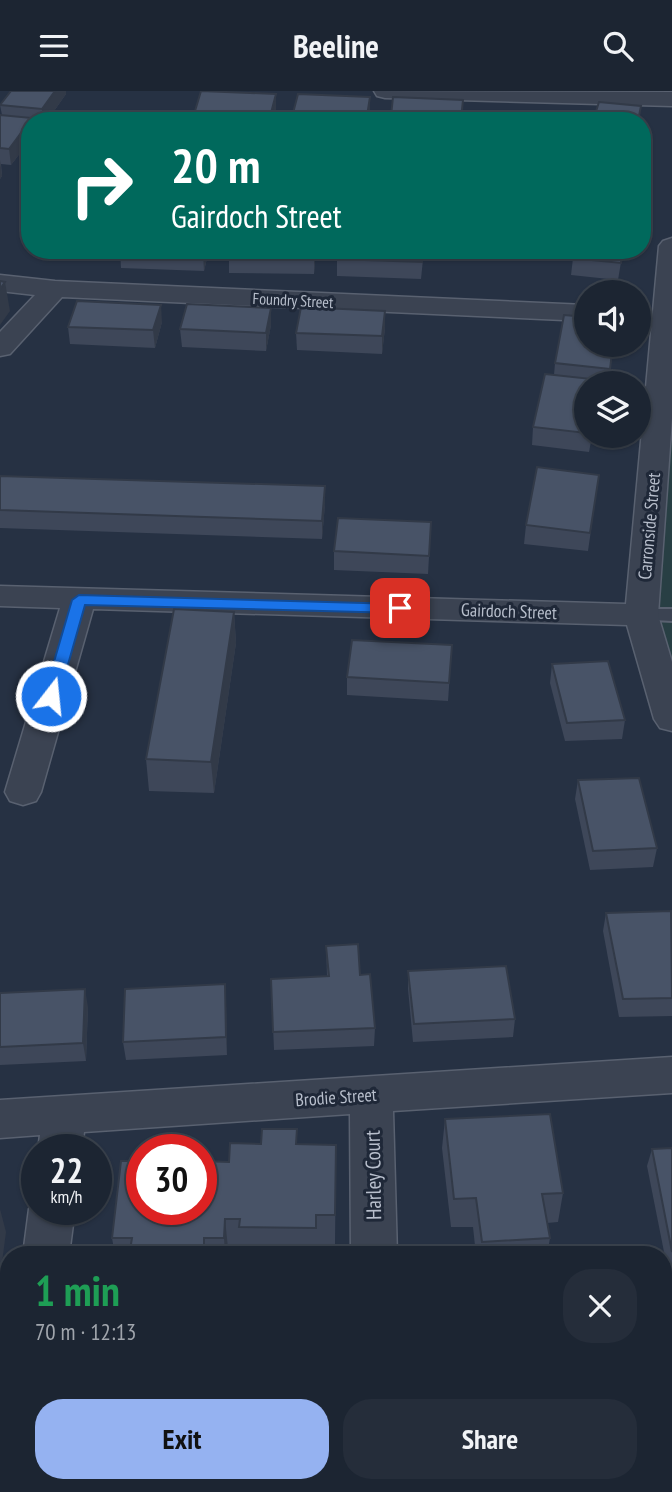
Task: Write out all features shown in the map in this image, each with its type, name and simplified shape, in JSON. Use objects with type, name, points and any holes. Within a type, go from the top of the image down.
[{"type":"street","points":[[385,91],[672,99]]},
{"type":"street","name":"Carronside Street","points":[[672,246],[652,316],[657,615],[672,719]]},
{"type":"street","name":"Foundry Street","points":[[0,283],[55,289],[574,312]]},
{"type":"street","points":[[0,348],[55,289]]},
{"type":"street","name":"Gairdoch Street","points":[[0,596],[657,615]]},
{"type":"street","points":[[23,792],[79,600]]},
{"type":"street","name":"Brodie Street","points":[[0,1119],[62,1132],[371,1095],[672,1075]]},
{"type":"street","name":"Harley Court","points":[[371,1095],[374,1246]]},
{"type":"street","points":[[47,1246],[50,1225]]},
{"type":"green space","points":[[672,246],[672,719],[641,615]]},
{"type":"building","points":[[11,91],[55,91],[42,109],[0,105]]},
{"type":"building","points":[[201,91],[276,94],[271,112],[195,111]]},
{"type":"building","points":[[298,94],[370,97],[368,112],[293,112]]},
{"type":"building","points":[[393,97],[463,100],[462,112],[391,112]]},
{"type":"building","points":[[599,102],[641,106],[640,112],[596,112]]},
{"type":"building","points":[[0,115],[21,117],[21,133],[9,149],[0,148]]},
{"type":"building","points":[[337,259],[422,259],[422,262]]},
{"type":"building","points":[[583,259],[622,259],[621,263]]},
{"type":"building","points":[[77,301],[161,305],[153,330],[68,327]]},
{"type":"building","points":[[187,304],[271,308],[266,333],[180,329]]},
{"type":"building","points":[[301,307],[385,311],[382,336],[296,333]]},
{"type":"building","points":[[564,315],[574,316],[574,357],[612,357],[610,369],[555,363]]},
{"type":"building","points":[[545,374],[574,377],[574,432],[533,427]]},
{"type":"building","points":[[537,467],[599,475],[590,533],[526,525]]},
{"type":"building","points":[[0,476],[325,486],[322,521],[0,510]]},
{"type":"building","points":[[338,518],[431,522],[429,556],[334,551]]},
{"type":"building","points":[[174,609],[234,612],[211,762],[146,759]]},
{"type":"building","points":[[352,640],[452,645],[449,683],[347,677]]},
{"type":"building","points":[[608,661],[625,720],[567,723],[552,664]]},
{"type":"building","points":[[639,778],[657,848],[593,851],[578,780]]},
{"type":"building","points":[[671,911],[672,998],[623,999],[606,913]]},
{"type":"building","points":[[358,944],[360,975],[370,974],[375,1028],[273,1032],[271,979],[329,976],[326,946]]},
{"type":"building","points":[[506,966],[515,1019],[414,1024],[408,971]]},
{"type":"building","points":[[225,984],[226,1037],[123,1042],[125,989]]},
{"type":"building","points":[[85,989],[83,1043],[0,1047],[0,993]]},
{"type":"building","points":[[550,1114],[563,1193],[542,1194],[550,1238],[482,1242],[476,1198],[454,1199],[445,1119]]},
{"type":"building","points":[[262,1129],[297,1129],[296,1144],[336,1145],[335,1215],[316,1215],[316,1228],[239,1227],[240,1219],[225,1219],[224,1238],[204,1238],[204,1246],[131,1246],[132,1238],[112,1238],[121,1161],[126,1161],[126,1225],[217,1225],[217,1162],[229,1162],[230,1143],[261,1144]]},
{"type":"building","points":[[672,1148],[672,1246],[671,1246],[652,1149]]},
{"type":"route","points":[[51,696],[79,600],[400,608]]}]
